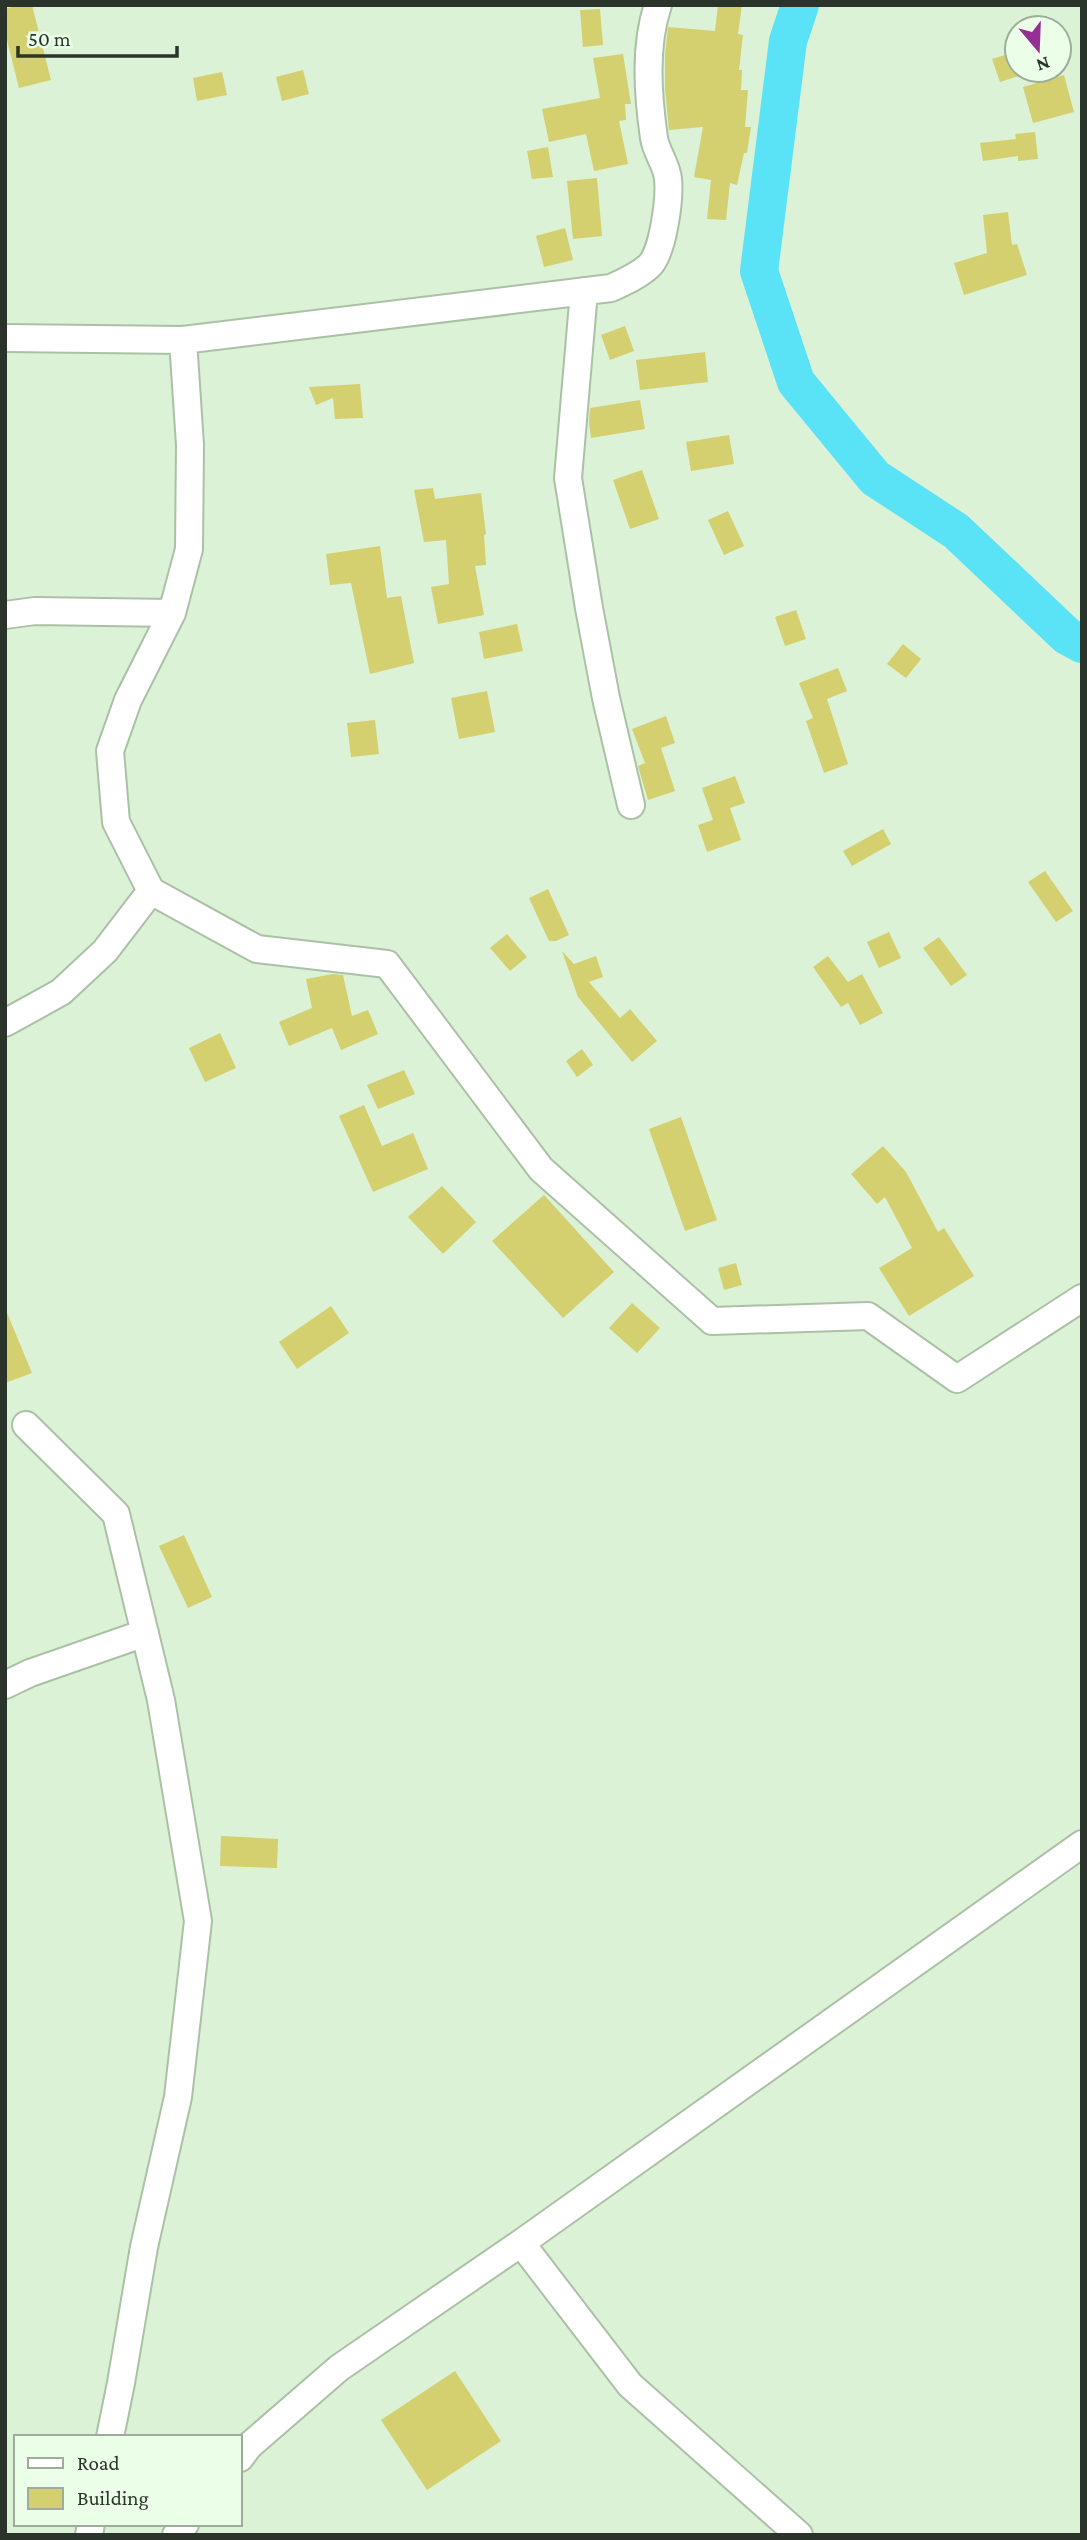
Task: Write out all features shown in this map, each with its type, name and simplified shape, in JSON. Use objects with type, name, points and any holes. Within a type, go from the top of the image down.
[{"type":"street","points":[[5,338],[183,341],[611,288],[631,279],[650,265],[659,248],[666,214],[668,177],[655,143],[649,98],[652,24],[658,5]]},
{"type":"street","points":[[584,291],[568,478],[606,698],[631,805]]},
{"type":"street","points":[[183,341],[190,445],[189,549],[172,612],[128,700],[110,751],[116,822],[151,891],[257,949],[387,964],[541,1169],[712,1321],[868,1316],[957,1379],[1082,1298]]},
{"type":"street","points":[[5,615],[35,611],[172,612]]},
{"type":"street","points":[[5,1023],[61,992],[105,951],[151,891]]},
{"type":"street","points":[[26,1425],[117,1514],[161,1700],[198,1921],[178,2097],[144,2247],[110,2435]]},
{"type":"street","points":[[5,1685],[30,1673],[145,1633]]},
{"type":"street","points":[[242,2455],[249,2446],[339,2368],[521,2243],[1082,1844]]},
{"type":"street","points":[[521,2243],[630,2385],[799,2535]]},
{"type":"building","points":[[32,5],[51,80],[19,88],[5,32],[5,9]]},
{"type":"building","points":[[718,5],[742,5],[738,34],[743,35],[739,70],[742,70],[741,90],[748,90],[745,127],[751,127],[747,153],[744,153],[737,185],[730,183],[726,220],[707,219],[711,180],[694,177],[703,127],[669,130],[665,88],[668,27],[715,31]]},
{"type":"building","points":[[600,9],[603,45],[583,47],[580,10]]},
{"type":"building","points":[[623,54],[631,104],[625,104],[626,120],[619,121],[628,164],[594,171],[586,134],[549,142],[542,109],[600,98],[593,58]]},
{"type":"building","points":[[1003,56],[1003,81],[1000,82],[992,59]]},
{"type":"building","points":[[303,70],[309,94],[282,101],[276,77]]},
{"type":"building","points":[[222,72],[227,95],[197,101],[193,78]]},
{"type":"building","points":[[1033,84],[1066,84],[1074,112],[1033,123],[1023,87]]},
{"type":"building","points":[[1035,132],[1038,159],[1018,161],[1018,156],[983,161],[980,143],[1016,139],[1015,134]]},
{"type":"building","points":[[548,147],[553,177],[532,179],[527,151]]},
{"type":"building","points":[[597,178],[602,236],[573,239],[567,181]]},
{"type":"building","points":[[1008,212],[1012,245],[1017,244],[1027,275],[964,295],[954,263],[987,253],[983,215]]},
{"type":"building","points":[[565,228],[573,260],[544,267],[536,236]]},
{"type":"building","points":[[625,326],[634,351],[610,360],[601,335]]},
{"type":"building","points":[[705,352],[708,382],[640,390],[636,360]]},
{"type":"building","points":[[360,384],[363,418],[335,419],[333,398],[316,405],[309,387]]},
{"type":"building","points":[[640,400],[645,429],[591,438],[590,408]]},
{"type":"building","points":[[729,435],[734,464],[691,471],[686,442]]},
{"type":"building","points":[[642,470],[659,519],[630,529],[613,480]]},
{"type":"building","points":[[433,488],[435,499],[481,493],[486,534],[486,565],[475,566],[484,615],[438,624],[431,587],[449,584],[446,540],[424,542],[414,490]]},
{"type":"building","points":[[728,511],[744,546],[724,555],[708,520]]},
{"type":"building","points":[[380,546],[387,598],[401,596],[414,663],[370,674],[351,583],[330,585],[326,554]]},
{"type":"building","points":[[796,610],[806,639],[785,646],[775,617]]},
{"type":"building","points":[[517,624],[523,651],[484,659],[479,632]]},
{"type":"building","points":[[903,644],[921,659],[906,678],[887,664]]},
{"type":"building","points":[[838,668],[847,691],[827,699],[848,764],[824,773],[806,721],[813,718],[799,683]]},
{"type":"building","points":[[487,691],[495,732],[459,739],[451,698]]},
{"type":"building","points":[[666,716],[675,743],[661,748],[675,791],[648,800],[638,766],[645,763],[632,729]]},
{"type":"building","points":[[375,720],[379,754],[351,757],[347,723]]},
{"type":"building","points":[[735,776],[745,803],[730,808],[741,840],[707,852],[698,825],[713,820],[702,788]]},
{"type":"building","points":[[883,829],[891,844],[852,866],[843,851]]},
{"type":"building","points":[[1045,871],[1073,911],[1056,922],[1028,882]]},
{"type":"building","points":[[548,889],[569,935],[556,941],[549,941],[529,898]]},
{"type":"building","points":[[889,932],[901,958],[879,968],[867,942]]},
{"type":"building","points":[[507,934],[527,957],[510,971],[490,948]]},
{"type":"building","points":[[939,937],[967,975],[951,986],[923,948]]},
{"type":"building","points":[[562,951],[574,964],[596,956],[603,977],[589,982],[620,1018],[630,1009],[657,1041],[632,1062],[578,997]]},
{"type":"building","points":[[828,956],[848,982],[862,974],[883,1013],[860,1025],[848,1003],[841,1007],[813,967]]},
{"type":"building","points":[[343,975],[352,1016],[368,1010],[378,1034],[341,1050],[332,1028],[289,1046],[279,1022],[312,1008],[306,979]]},
{"type":"building","points":[[220,1033],[236,1068],[205,1082],[189,1048]]},
{"type":"building","points":[[582,1049],[593,1065],[577,1077],[566,1061]]},
{"type":"building","points":[[404,1070],[415,1094],[378,1109],[367,1085]]},
{"type":"building","points":[[364,1105],[382,1146],[413,1133],[428,1169],[373,1192],[339,1116]]},
{"type":"building","points":[[681,1117],[717,1220],[685,1231],[649,1129]]},
{"type":"building","points":[[883,1146],[906,1172],[938,1232],[944,1228],[974,1276],[909,1316],[879,1268],[912,1248],[885,1197],[877,1204],[851,1174]]},
{"type":"building","points":[[442,1186],[476,1222],[443,1254],[408,1217]]},
{"type":"building","points":[[544,1195],[614,1272],[563,1318],[492,1241]]},
{"type":"building","points":[[736,1263],[742,1285],[724,1290],[718,1268]]},
{"type":"building","points":[[632,1303],[660,1328],[637,1353],[609,1328]]},
{"type":"building","points":[[331,1306],[349,1333],[297,1369],[279,1342]]},
{"type":"building","points":[[5,1308],[32,1373],[5,1383]]},
{"type":"building","points":[[184,1535],[212,1597],[188,1608],[159,1546]]},
{"type":"building","points":[[221,1836],[278,1839],[277,1868],[220,1866]]},
{"type":"building","points":[[455,2371],[501,2441],[427,2490],[381,2420]]},
{"type":"waterway","points":[[800,5],[788,41],[759,271],[796,382],[875,478],[956,531],[1067,636],[1082,644]]}]
